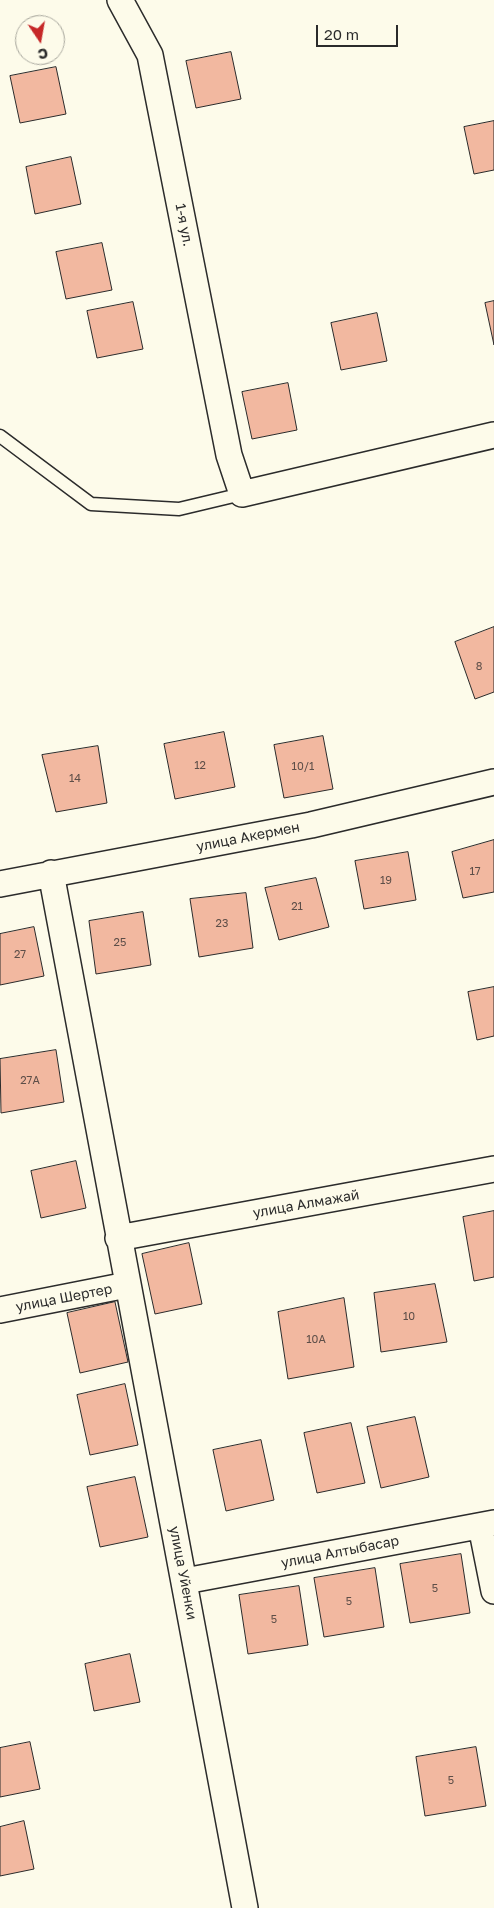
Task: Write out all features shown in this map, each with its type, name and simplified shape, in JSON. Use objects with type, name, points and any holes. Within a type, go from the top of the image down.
[{"type":"street","name":"1-я ул.","points":[[120,0],[150,55],[229,455],[242,494]]},
{"type":"street","points":[[242,494],[494,435]]},
{"type":"street","name":"улица Акермен","points":[[0,884],[311,825],[494,782]]},
{"type":"street","name":"улица Уйенки","points":[[51,873],[245,1908]]},
{"type":"street","name":"улица Алмажай","points":[[118,1238],[494,1169]]},
{"type":"street","name":"улица Шертер","points":[[0,1310],[127,1285]]},
{"type":"street","points":[[488,1525],[494,1591]]},
{"type":"street","name":"улица Алтыбасар","points":[[185,1581],[488,1525]]},
{"type":"lane","points":[[0,436],[91,504],[179,509],[242,494]]},
{"type":"building","points":[[231,52],[241,99],[196,108],[186,61]]},
{"type":"building","points":[[56,67],[66,114],[20,123],[10,76]]},
{"type":"building","points":[[494,121],[494,170],[474,174],[464,127]]},
{"type":"building","points":[[71,157],[81,204],[35,214],[26,167]]},
{"type":"building","points":[[102,243],[112,290],[66,299],[56,252]]},
{"type":"building","points":[[494,301],[494,345],[485,303]]},
{"type":"building","points":[[133,302],[143,349],[97,358],[87,311]]},
{"type":"building","points":[[377,313],[387,361],[341,370],[331,323]]},
{"type":"building","points":[[288,383],[297,430],[252,439],[242,392]]},
{"type":"building","points":[[494,627],[494,692],[475,699],[455,642]]},
{"type":"building","points":[[224,732],[235,787],[175,799],[164,744]]},
{"type":"building","points":[[323,736],[333,789],[284,798],[274,745]]},
{"type":"building","points":[[98,746],[107,803],[56,812],[42,755]]},
{"type":"building","points":[[494,840],[494,892],[463,898],[452,852]]},
{"type":"building","points":[[408,852],[416,900],[364,909],[355,861]]},
{"type":"building","points":[[316,878],[329,927],[279,940],[265,888]]},
{"type":"building","points":[[246,893],[253,948],[199,957],[190,899]]},
{"type":"building","points":[[143,912],[151,965],[96,974],[89,921]]},
{"type":"building","points":[[34,927],[44,976],[0,985],[0,934]]},
{"type":"building","points":[[494,987],[494,1036],[477,1040],[468,992]]},
{"type":"building","points":[[56,1050],[64,1102],[1,1113],[0,1059]]},
{"type":"building","points":[[76,1161],[86,1208],[41,1218],[31,1171]]},
{"type":"building","points":[[494,1211],[494,1277],[474,1281],[463,1217]]},
{"type":"building","points":[[189,1243],[202,1304],[155,1314],[142,1254]]},
{"type":"building","points":[[435,1284],[447,1342],[381,1352],[374,1293]]},
{"type":"building","points":[[344,1298],[354,1367],[288,1379],[278,1312]]},
{"type":"building","points":[[115,1302],[128,1362],[80,1373],[67,1313]]},
{"type":"building","points":[[125,1384],[138,1445],[90,1455],[77,1395]]},
{"type":"building","points":[[415,1417],[429,1477],[381,1488],[367,1427]]},
{"type":"building","points":[[351,1423],[365,1483],[317,1493],[304,1433]]},
{"type":"building","points":[[261,1440],[274,1500],[226,1511],[213,1450]]},
{"type":"building","points":[[135,1477],[148,1537],[100,1547],[87,1487]]},
{"type":"building","points":[[461,1554],[470,1613],[410,1623],[400,1564]]},
{"type":"building","points":[[375,1568],[384,1627],[324,1637],[314,1578]]},
{"type":"building","points":[[299,1586],[308,1645],[248,1654],[239,1595]]},
{"type":"building","points":[[130,1654],[140,1702],[94,1711],[85,1664]]},
{"type":"building","points":[[30,1742],[40,1789],[0,1797],[0,1748]]},
{"type":"building","points":[[476,1747],[486,1806],[425,1816],[416,1757]]},
{"type":"building","points":[[24,1821],[34,1869],[0,1876],[0,1827]]}]
